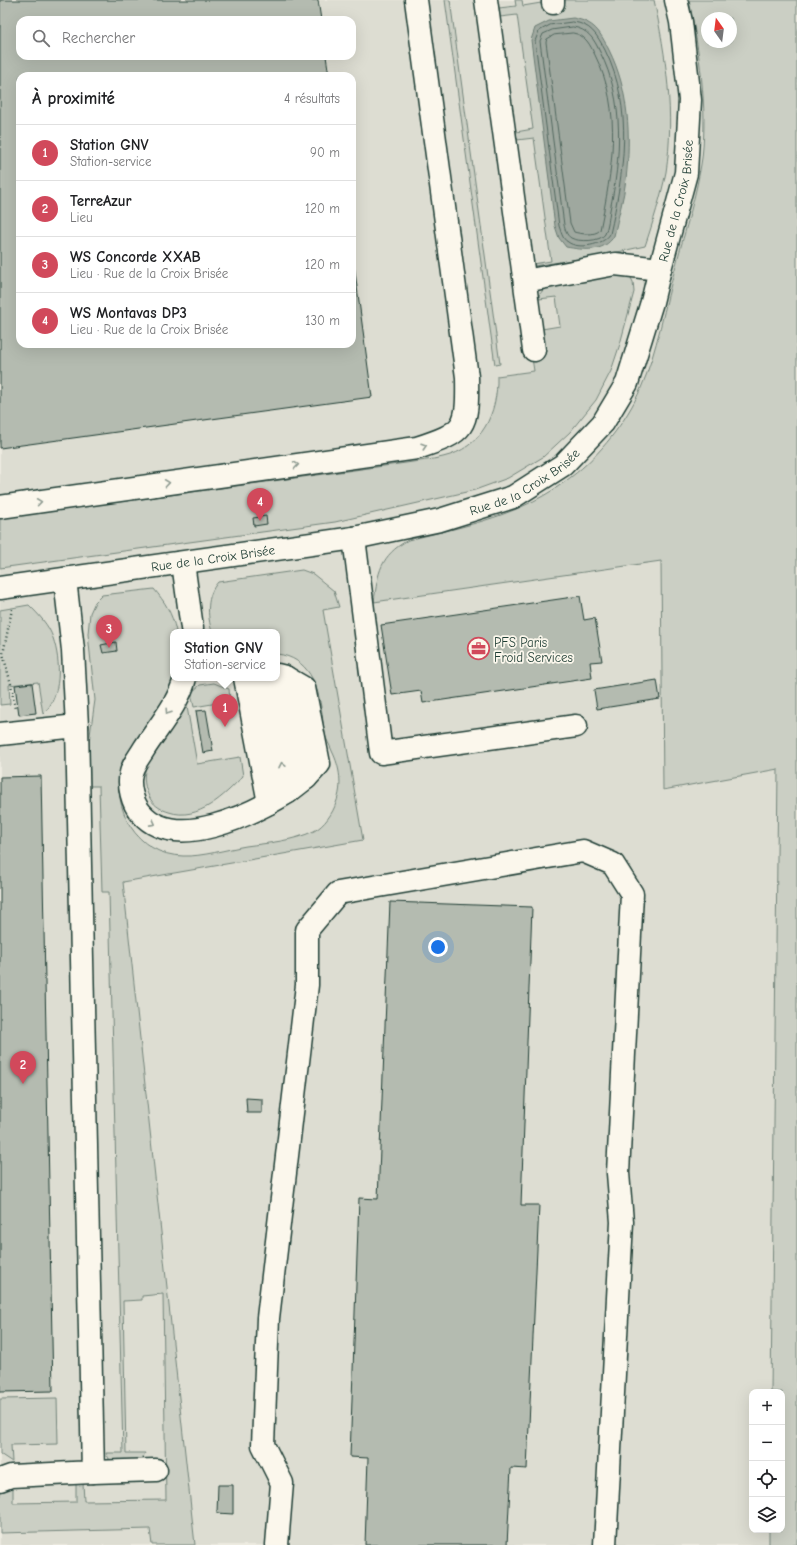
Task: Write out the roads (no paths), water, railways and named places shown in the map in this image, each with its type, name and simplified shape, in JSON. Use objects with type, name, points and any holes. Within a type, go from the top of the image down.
[{"type":"street","points":[[0,507],[417,448],[446,439],[463,425],[468,406],[467,377],[416,0]]},
{"type":"street","points":[[486,0],[534,350]]},
{"type":"street","name":"Rue de la Croix Brisée","points":[[6,596],[65,579],[183,564],[354,538],[440,520],[513,497],[563,466],[603,423],[627,383],[652,302],[686,173],[690,100],[681,22],[676,0]]},
{"type":"street","points":[[525,280],[615,264],[660,269]]},
{"type":"street","points":[[354,538],[381,753],[576,726]]},
{"type":"street","points":[[183,564],[194,629]]},
{"type":"street","points":[[65,579],[73,650],[76,726],[93,1472]]},
{"type":"street","points":[[184,681],[181,692],[131,772],[131,789],[135,806],[147,820],[163,829],[183,831],[216,825],[269,803],[288,792],[306,778],[276,681]]},
{"type":"street","points":[[246,681],[269,803]]},
{"type":"street","points":[[275,681],[288,792]]},
{"type":"street","points":[[9,733],[76,726]]},
{"type":"street","points":[[277,1545],[282,1483],[263,1445],[268,1318],[307,985],[307,930],[338,893],[583,851],[612,864],[632,894],[618,1173],[622,1222],[604,1545]]},
{"type":"street","points":[[0,1480],[11,1476],[156,1470]]},
{"type":"water","points":[[573,18],[592,25],[603,38],[616,65],[621,81],[627,113],[628,163],[614,236],[605,245],[593,249],[566,247],[559,238],[555,226],[531,40],[535,28],[549,21]]},
{"type":"place","name":"WS Montavas DP3","points":[[260,521]]},
{"type":"place","name":"WS Concorde XXAB","points":[[109,648]]},
{"type":"place","name":"PFS Paris Froid Services","points":[[478,649]]},
{"type":"place","name":"Station GNV","points":[[225,727]]},
{"type":"place","name":"TerreAzur","points":[[23,1084]]}]
